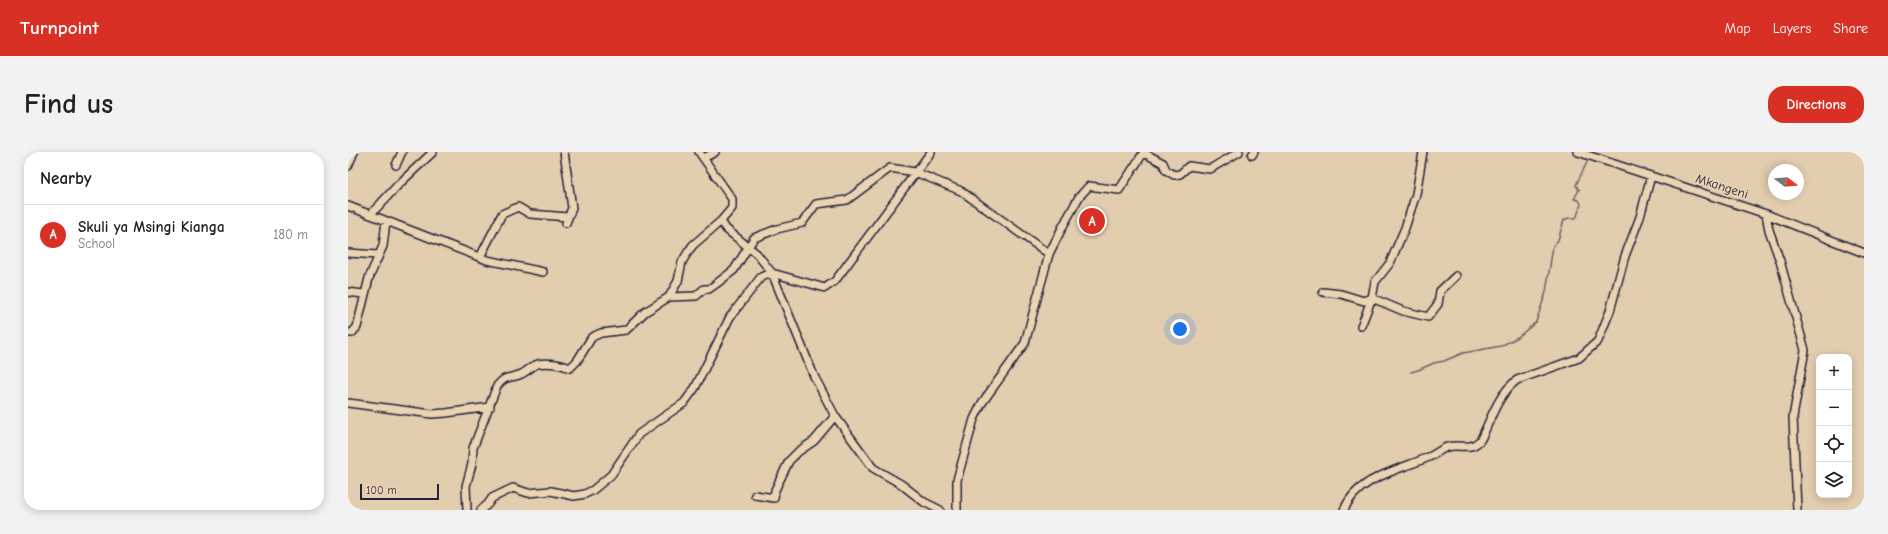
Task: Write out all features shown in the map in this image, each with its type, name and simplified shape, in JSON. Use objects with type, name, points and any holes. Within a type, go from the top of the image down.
[{"type":"street","points":[[348,166],[354,152]]},
{"type":"street","points":[[396,165],[402,152]]},
{"type":"street","points":[[371,214],[398,185],[433,152]]},
{"type":"street","points":[[480,257],[502,214],[518,207],[527,213],[567,220],[572,208],[572,203],[564,152]]},
{"type":"street","points":[[467,510],[466,486],[472,464],[473,448],[497,386],[502,379],[509,376],[518,376],[538,364],[559,364],[570,368],[577,362],[592,337],[601,333],[626,330],[645,312],[669,297],[678,281],[682,262],[688,252],[693,245],[721,221],[732,208],[732,199],[699,152]]},
{"type":"street","points":[[704,158],[715,152]]},
{"type":"street","points":[[481,510],[492,498],[513,488],[528,493],[551,492],[574,496],[585,494],[593,490],[611,475],[639,434],[684,403],[695,388],[730,317],[761,277],[772,273],[825,288],[835,280],[931,152]]},
{"type":"street","points":[[957,510],[957,480],[974,418],[982,403],[1025,343],[1049,254],[1079,197],[1089,186],[1119,190],[1144,152],[1163,163],[1166,170],[1174,175],[1180,174],[1189,166],[1210,169],[1239,152]]},
{"type":"street","points":[[1362,326],[1372,298],[1375,282],[1390,263],[1406,228],[1416,194],[1423,152]]},
{"type":"street","name":"Mkangeni","points":[[1578,152],[1766,214],[1864,253]]},
{"type":"street","points":[[669,297],[696,296],[704,289],[709,289],[734,270],[754,238],[777,229],[802,223],[816,204],[847,200],[890,168],[915,172],[961,191],[1049,254]]},
{"type":"street","points":[[1344,510],[1361,487],[1382,475],[1430,456],[1447,447],[1465,448],[1476,445],[1481,439],[1504,391],[1512,384],[1518,380],[1579,358],[1598,341],[1610,310],[1625,256],[1640,217],[1651,176]]},
{"type":"street","points":[[348,206],[480,257],[543,272]]},
{"type":"street","points":[[1766,214],[1769,230],[1780,261],[1805,350],[1793,417],[1797,510]]},
{"type":"street","points":[[348,333],[352,332],[357,327],[364,294],[382,246],[386,221]]},
{"type":"street","points":[[721,221],[726,229],[757,254],[772,273],[812,371],[835,416],[873,468],[901,484],[924,502],[940,510]]},
{"type":"street","points":[[348,253],[378,255]]},
{"type":"street","points":[[1323,292],[1341,294],[1364,301],[1372,298],[1403,311],[1428,317],[1438,304],[1440,291],[1456,276]]},
{"type":"street","points":[[348,292],[364,294]]},
{"type":"street","points":[[348,403],[432,414],[490,407]]},
{"type":"street","points":[[756,495],[774,498],[775,490],[789,461],[799,451],[814,441],[835,416]]},
{"type":"waterway","points":[[1411,372],[1463,353],[1501,346],[1518,337],[1536,322],[1546,292],[1553,246],[1558,240],[1564,220],[1576,218],[1577,216],[1581,204],[1579,200],[1574,199],[1579,190],[1576,185],[1589,158]]},
{"type":"place","name":"Skuli ya Msingi Kianga","points":[[1092,221]]}]
